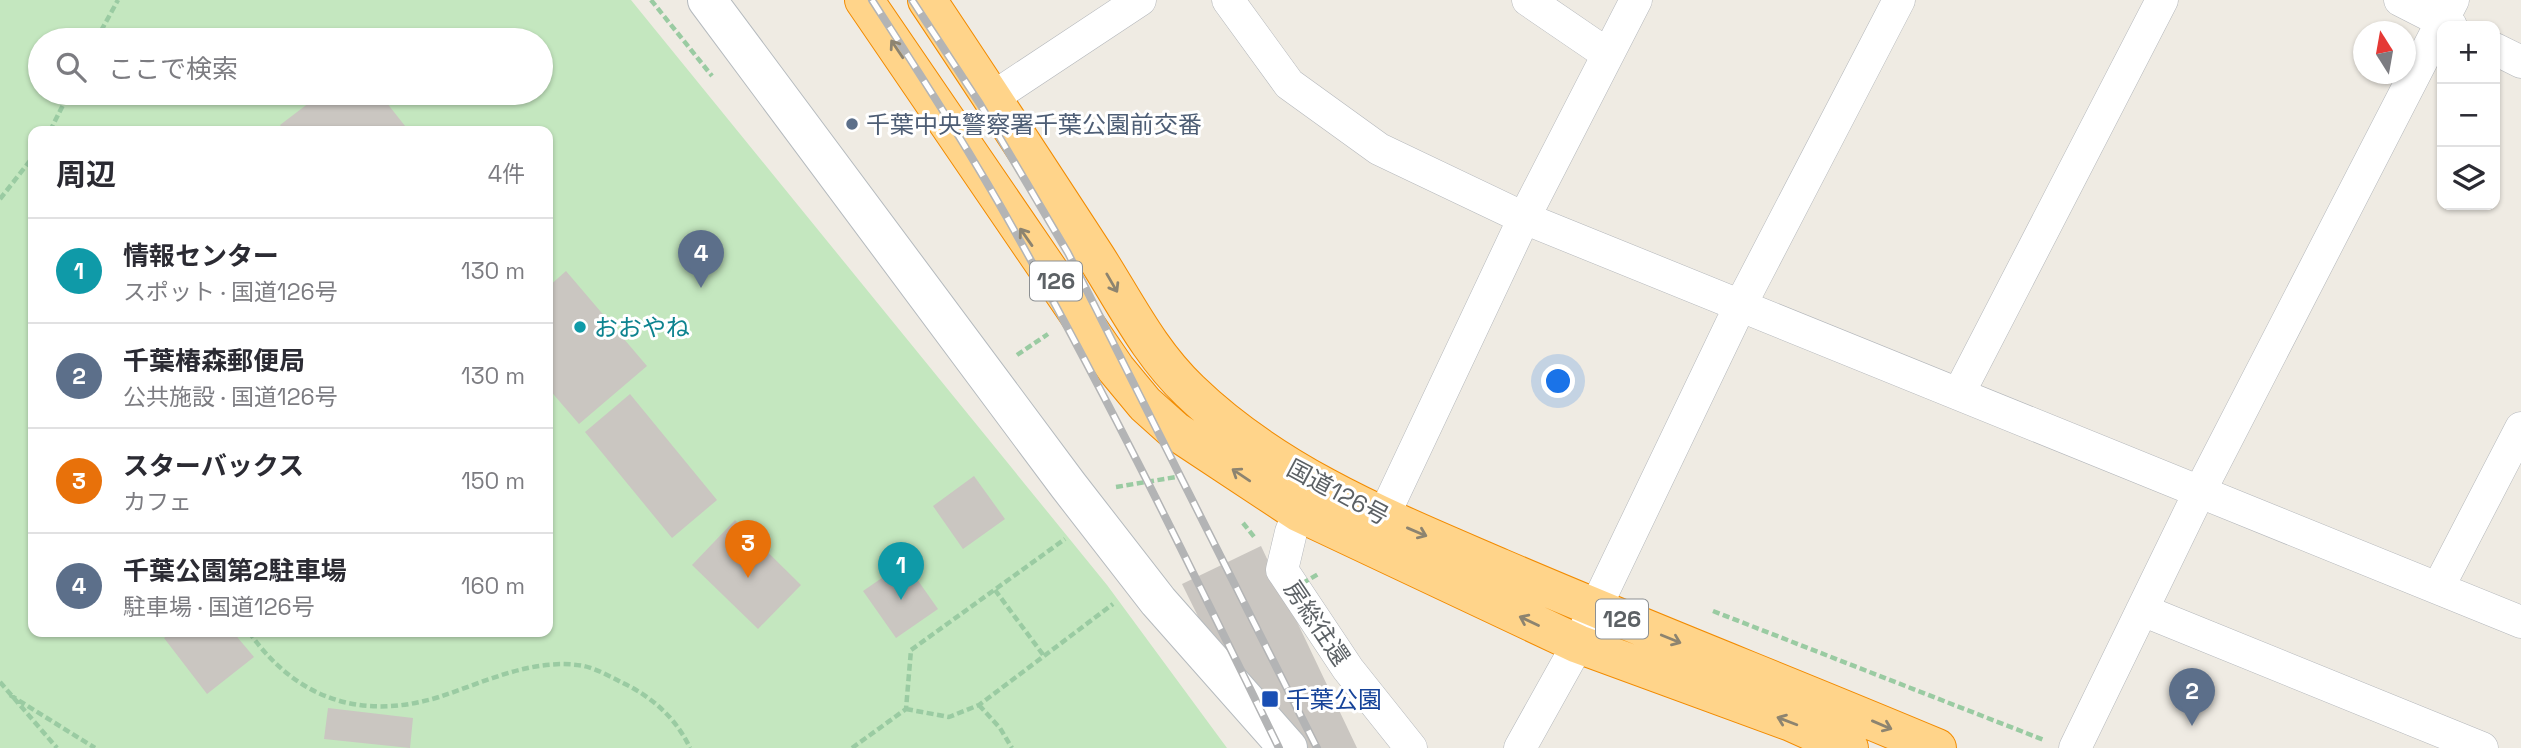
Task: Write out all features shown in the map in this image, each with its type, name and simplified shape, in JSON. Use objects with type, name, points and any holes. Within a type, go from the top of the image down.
[{"type":"highway","name":"国道126号","points":[[864,0],[1116,369],[1145,404],[1174,430],[1305,497],[1578,644],[1791,722],[1849,748]]},
{"type":"highway","name":"国道126号","points":[[927,0],[1104,270],[1147,344],[1188,390],[1305,497],[1383,517],[1595,609],[1937,748]]},
{"type":"street","points":[[707,0],[1068,485],[1158,601],[1287,748]]},
{"type":"street","points":[[992,98],[1140,0]]},
{"type":"street","points":[[1228,0],[1289,84],[1379,149],[1524,218],[2521,622]]},
{"type":"street","points":[[1528,0],[1607,54]]},
{"type":"street","points":[[1383,517],[1524,218],[1636,0]]},
{"type":"street","points":[[1520,748],[1578,644],[1740,306],[1899,0]]},
{"type":"street","points":[[1959,393],[2162,0]]},
{"type":"street","points":[[2064,746],[2142,610],[2199,493],[2449,16],[2400,0]]},
{"type":"street","points":[[2500,52],[2521,62]]},
{"type":"street","points":[[2438,588],[2521,428]]},
{"type":"street","name":"房総往還","points":[[1305,497],[1282,570],[1348,669],[1411,748]]},
{"type":"street","points":[[2142,610],[2482,748]]},
{"type":"path","points":[[103,28],[118,0]]},
{"type":"path","points":[[52,126],[63,105]]},
{"type":"path","points":[[0,199],[28,163]]},
{"type":"path","points":[[1013,358],[1049,333],[1058,343]]},
{"type":"path","points":[[1116,497],[1108,488],[1188,475]]},
{"type":"path","points":[[1237,514],[1255,539]]},
{"type":"path","points":[[906,709],[911,650],[1074,533]]},
{"type":"path","points":[[1284,594],[1320,573]]},
{"type":"path","points":[[995,590],[1044,656]]},
{"type":"path","points":[[852,748],[906,709],[949,717],[979,705],[1123,597]]},
{"type":"path","points":[[1711,611],[2064,746]]},
{"type":"path","points":[[253,637],[283,673],[309,689],[331,699],[384,707],[440,696],[478,681],[515,671],[553,665],[584,666],[640,691],[662,709],[690,748]]},
{"type":"path","points":[[0,682],[57,748]]},
{"type":"path","points":[[10,695],[95,748]]},
{"type":"path","points":[[979,705],[1000,728],[1012,748]]},
{"type":"green space","name":"千葉公園","points":[[0,0],[631,0],[1107,585],[1227,748],[0,748]]},
{"type":"building","points":[[306,105],[388,105],[405,126],[281,126]]},
{"type":"building","name":"おおやね","points":[[566,271],[647,366],[579,424],[553,394],[553,283]]},
{"type":"building","points":[[630,394],[717,500],[672,538],[585,432]]},
{"type":"building","points":[[974,476],[1005,519],[963,549],[933,506]]},
{"type":"building","points":[[735,520],[801,585],[758,629],[692,565]]},
{"type":"building","points":[[1261,546],[1357,748],[1263,748],[1182,584]]},
{"type":"building","points":[[905,562],[938,609],[896,638],[863,591]]},
{"type":"building","points":[[237,637],[254,657],[207,694],[164,638]]},
{"type":"building","points":[[328,708],[413,718],[410,748],[324,739]]},
{"type":"railway","points":[[872,0],[980,171],[1084,358],[1279,748]]},
{"type":"railway","points":[[912,0],[980,104],[1068,253],[1317,748]]},
{"type":"place","name":"千葉中央警察署千葉公園前交番","points":[[852,124]]},
{"type":"place","name":"千葉公園第2駐車場","points":[[701,288]]},
{"type":"place","name":"おおやね","points":[[580,327]]},
{"type":"place","name":"スターバックス","points":[[748,578]]},
{"type":"place","name":"情報センター","points":[[901,600]]},
{"type":"place","name":"千葉公園","points":[[1270,699]]},
{"type":"place","name":"千葉椿森郵便局","points":[[2192,726]]}]
